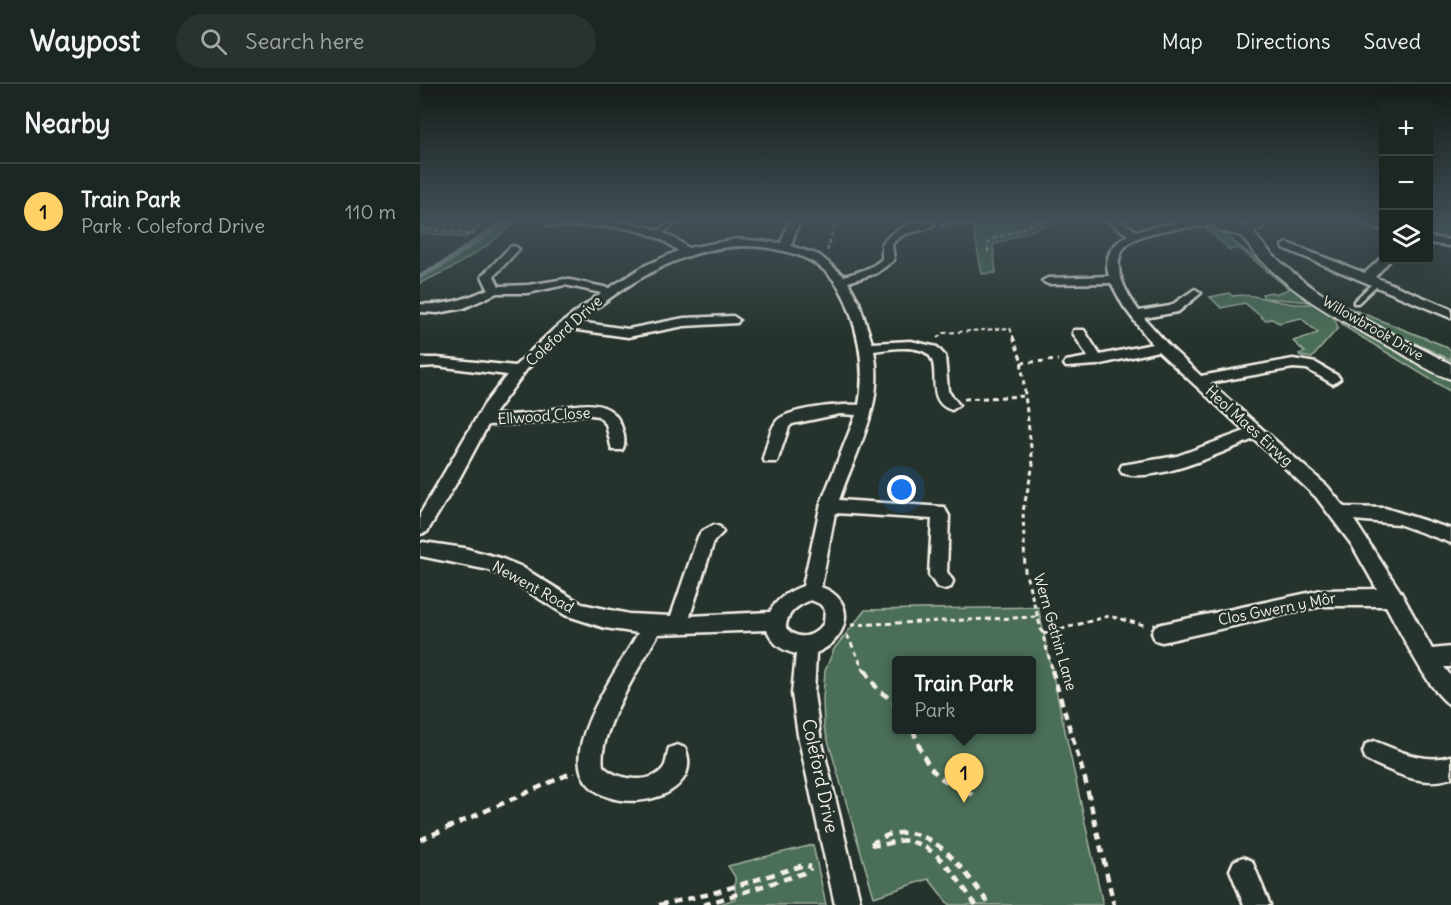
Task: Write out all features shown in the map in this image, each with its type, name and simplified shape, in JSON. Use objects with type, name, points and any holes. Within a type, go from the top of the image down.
[{"type":"street","points":[[495,290],[488,276],[504,259]]},
{"type":"street","name":"Coleford Drive","points":[[420,527],[497,397],[519,371],[568,325],[609,291],[647,267],[667,259]]},
{"type":"street","points":[[843,280],[875,270],[888,259]]},
{"type":"street","points":[[1048,281],[1115,279],[1111,264],[1113,259]]},
{"type":"street","name":"Willowbrook Drive","points":[[1267,259],[1338,308],[1451,372]]},
{"type":"street","points":[[1320,259],[1451,314]]},
{"type":"street","name":"Coleford Drive","points":[[811,592],[819,541],[829,506],[866,411],[870,375],[867,348],[853,299],[843,280],[820,260]]},
{"type":"street","points":[[1372,280],[1382,264]]},
{"type":"street","points":[[1056,267],[1061,280]]},
{"type":"street","name":"Heol Maes Eirwg","points":[[1115,279],[1136,315],[1161,346],[1322,492],[1341,514],[1375,564],[1427,659],[1451,694]]},
{"type":"street","points":[[420,308],[438,309],[464,304],[495,290],[528,289],[571,282],[609,291]]},
{"type":"street","points":[[1136,315],[1174,309],[1195,293]]},
{"type":"street","points":[[568,325],[628,333],[684,322],[733,320]]},
{"type":"street","points":[[1079,333],[1097,361]]},
{"type":"street","points":[[867,348],[913,344],[925,347],[939,357],[941,394],[952,405]]},
{"type":"street","points":[[1071,364],[1097,361],[1161,346]]},
{"type":"street","points":[[420,363],[425,361],[466,363],[475,367],[519,371]]},
{"type":"street","points":[[1199,381],[1252,373],[1292,362],[1312,365],[1333,379]]},
{"type":"street","points":[[771,458],[782,424],[788,420],[840,409],[866,411]]},
{"type":"street","name":"Ellwood Close","points":[[483,420],[534,418],[592,410],[612,420],[617,446]]},
{"type":"street","points":[[1128,469],[1149,470],[1169,465],[1256,433]]},
{"type":"street","points":[[829,506],[938,512],[941,516],[938,575],[944,581]]},
{"type":"street","points":[[1341,514],[1376,512],[1393,515],[1451,536]]},
{"type":"street","points":[[420,527],[429,532],[430,538],[422,552]]},
{"type":"street","points":[[678,624],[707,537],[714,532]]},
{"type":"street","name":"Newent Road","points":[[422,552],[461,555],[503,567],[565,606],[585,615],[618,622],[678,624],[777,621]]},
{"type":"street","points":[[811,592],[820,594],[834,605],[836,614],[834,625],[826,637],[807,646],[787,642],[778,630],[777,621],[786,603],[794,597],[811,592]]},
{"type":"street","name":"Clos Gwern y Môr","points":[[1162,633],[1322,598],[1393,597]]},
{"type":"street","points":[[653,624],[597,728],[592,746],[594,774],[604,783],[621,789],[643,790],[665,783],[675,772],[677,756]]},
{"type":"street","name":"Coleford Drive","points":[[807,646],[803,694],[808,735],[848,905]]},
{"type":"street","points":[[1427,659],[1451,657]]},
{"type":"street","points":[[1374,752],[1416,769],[1435,771],[1451,767]]},
{"type":"street","points":[[1243,870],[1257,905]]},
{"type":"lane","points":[[1356,302],[1372,280]]},
{"type":"path","name":"Wern Gethin Lane","points":[[925,347],[944,333],[1010,328],[1021,363],[1027,396],[1033,465],[1023,512],[1025,571],[1036,617],[1085,779],[1114,905]]},
{"type":"path","points":[[1021,363],[1060,359],[1071,364]]},
{"type":"path","points":[[952,405],[966,398],[1027,396]]},
{"type":"path","points":[[1042,634],[1109,616],[1137,622],[1162,633]]},
{"type":"path","points":[[834,625],[1036,617]]},
{"type":"path","points":[[834,625],[847,635],[868,677],[878,690],[892,700]]},
{"type":"path","points":[[915,734],[926,765],[939,779],[974,795]]},
{"type":"path","points":[[420,840],[569,774],[594,774]]},
{"type":"path","points":[[976,905],[945,867],[922,846],[909,841],[899,841],[878,847],[871,844],[878,838],[897,832],[913,831],[946,851],[990,905]]},
{"type":"path","points":[[659,905],[710,894],[804,865],[811,867],[804,873],[703,905]]},
{"type":"green space","points":[[466,259],[420,283],[420,275],[446,260]]},
{"type":"green space","points":[[979,259],[995,259],[996,273],[982,274]]},
{"type":"green space","points":[[1253,259],[1257,259],[1313,302],[1264,298],[1262,294],[1271,292],[1275,294],[1289,289]]},
{"type":"green space","points":[[1229,293],[1232,296],[1317,304],[1330,313],[1338,328],[1312,358],[1301,356],[1299,354],[1305,352],[1293,341],[1318,333],[1301,318],[1279,323],[1272,319],[1265,320],[1245,303],[1221,308],[1210,297]]},
{"type":"green space","points":[[1347,307],[1440,344],[1451,350],[1451,360],[1385,329]]},
{"type":"green space","points":[[1331,311],[1451,380],[1451,392],[1345,327]]},
{"type":"green space","points":[[1038,607],[1103,905],[949,905],[929,879],[874,897],[824,727],[825,671],[834,649],[865,610]]},
{"type":"green space","points":[[813,845],[826,905],[717,905],[735,899],[735,877],[728,866]]},
{"type":"waterway","points":[[420,277],[451,259]]},
{"type":"place","name":"Train Park","points":[[964,803]]}]
